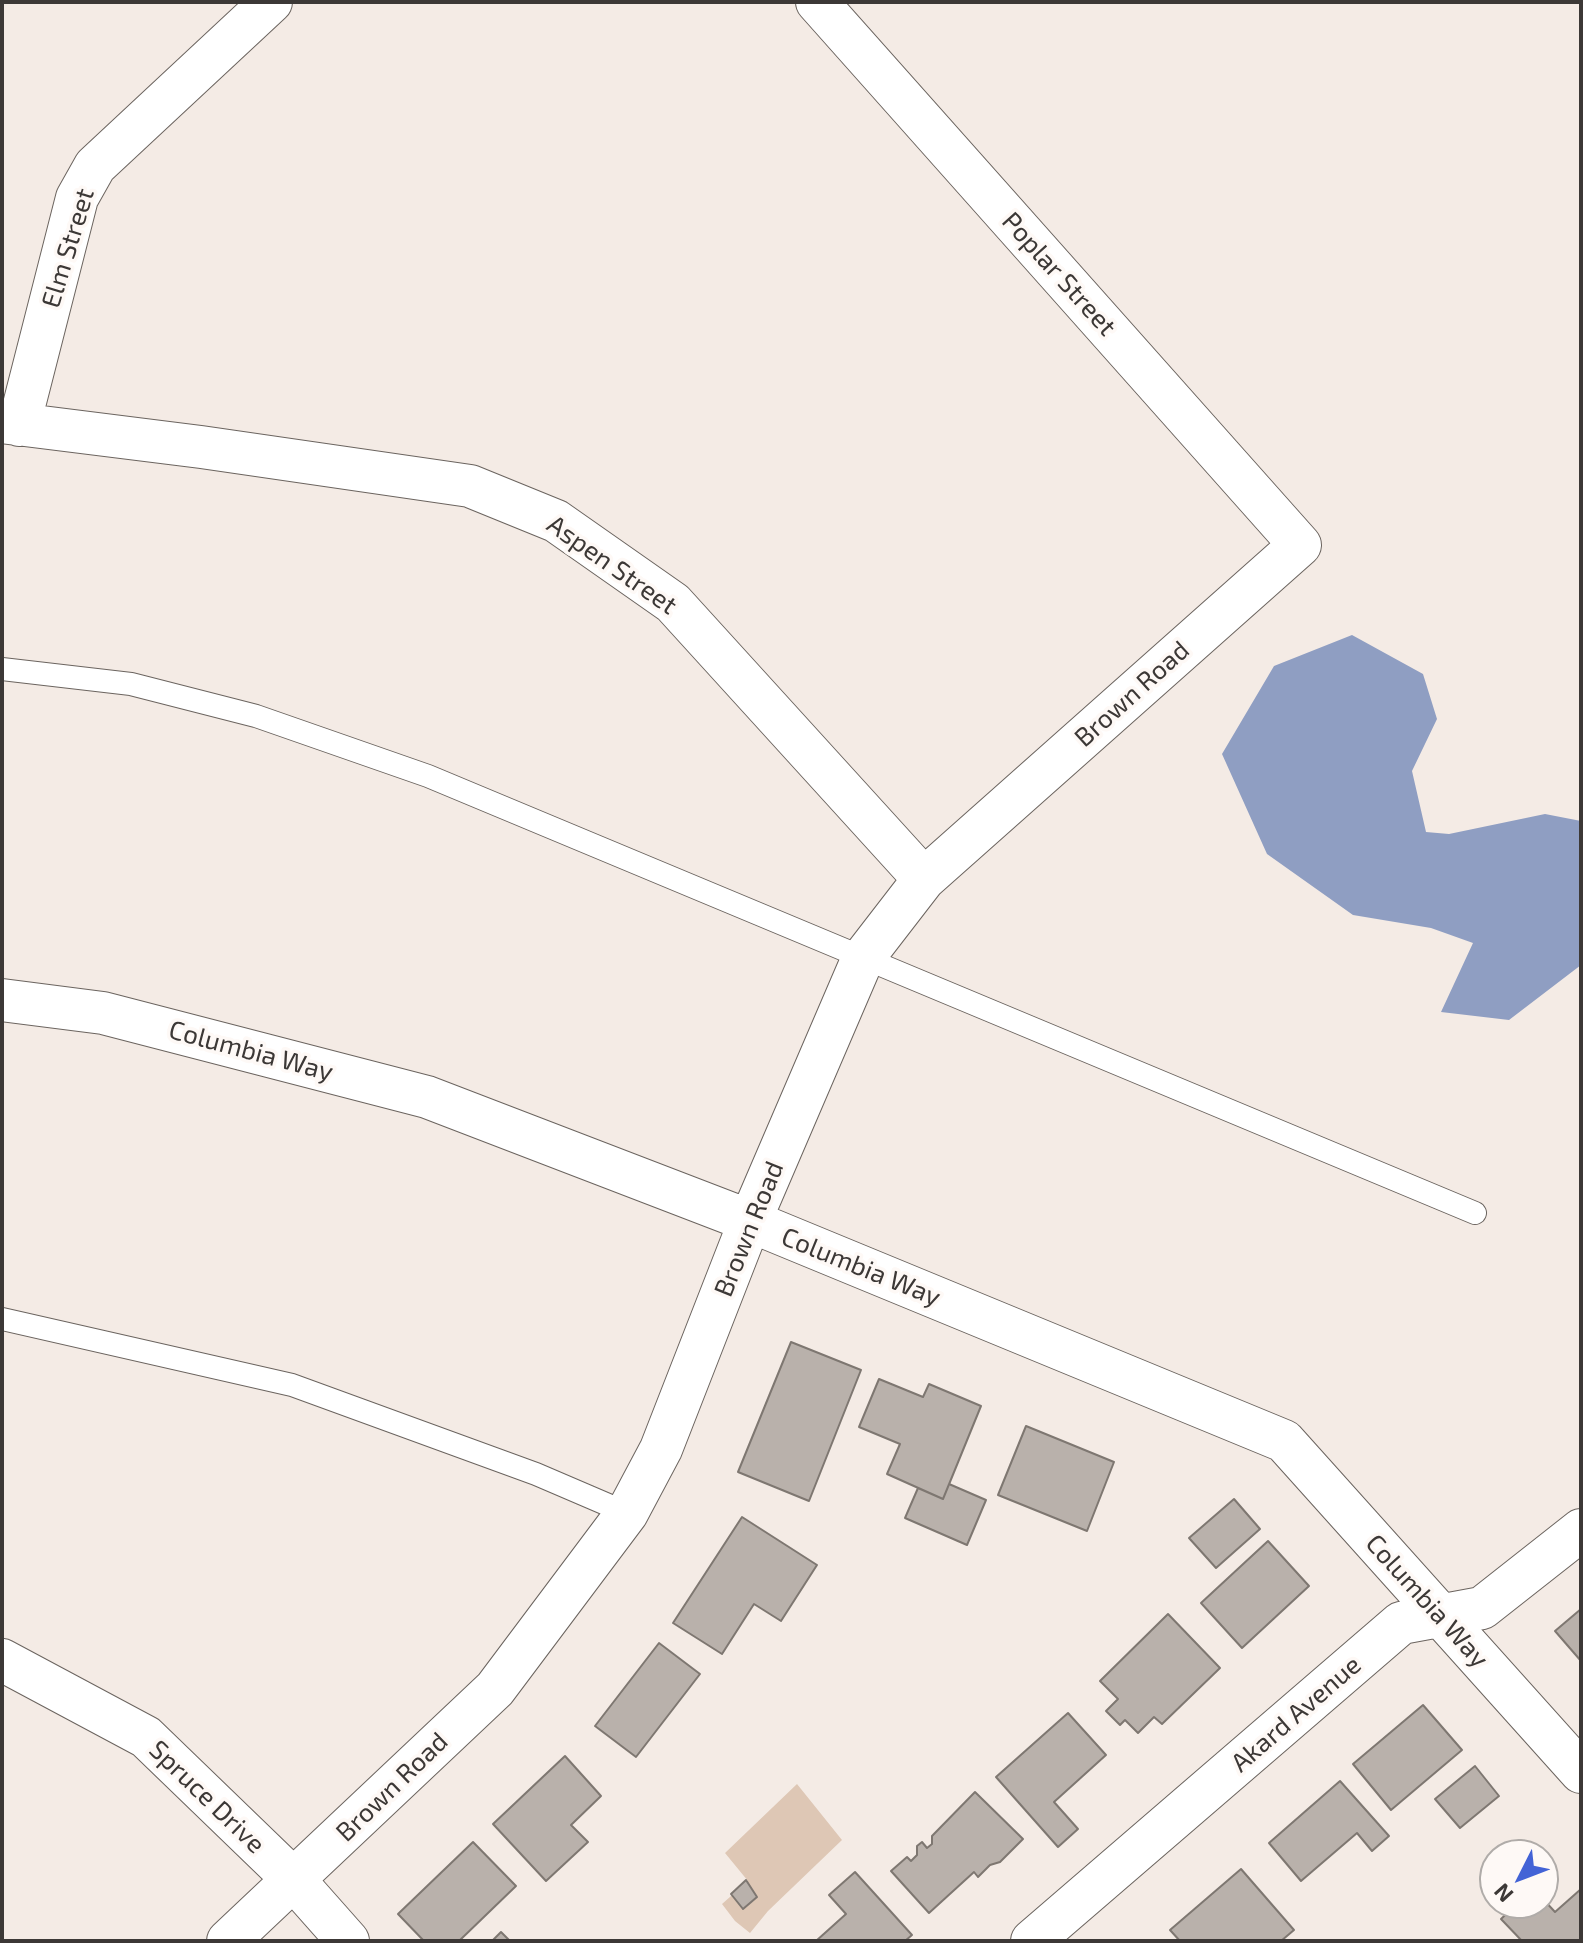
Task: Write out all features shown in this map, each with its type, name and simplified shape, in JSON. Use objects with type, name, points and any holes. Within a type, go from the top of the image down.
[{"type":"street","name":"Elm Street","points":[[11,423],[77,198],[95,166],[271,2]]},
{"type":"street","name":"Poplar Street","points":[[817,2],[1300,545]]},
{"type":"street","name":"Aspen Street","points":[[11,423],[470,486],[556,521],[673,603],[924,879]]},
{"type":"street","name":"Brown Road","points":[[228,1941],[495,1689],[627,1513],[661,1449],[750,1221],[863,958],[924,879],[1300,545]]},
{"type":"street","name":"Columbia Way","points":[[2,1000],[103,1013],[427,1097],[750,1221],[1284,1441],[1581,1772]]},
{"type":"street","name":"Akard Avenue","points":[[1032,1941],[1401,1623],[1482,1608],[1581,1530]]},
{"type":"street","name":"Spruce Drive","points":[[2,1660],[146,1737],[294,1880],[348,1941]]},
{"type":"lane","points":[[2,669],[131,684],[256,716],[428,776],[1475,1213]]},
{"type":"lane","points":[[2,1319],[292,1385],[536,1474],[627,1513]]},
{"type":"shaded area","points":[[797,1784],[842,1840],[768,1911],[750,1933],[735,1921],[722,1904],[748,1881],[725,1853]]},
{"type":"water","points":[[1352,635],[1423,674],[1437,719],[1412,771],[1426,832],[1449,834],[1545,814],[1581,821],[1581,965],[1509,1020],[1441,1012],[1473,943],[1431,928],[1353,915],[1267,854],[1222,754],[1274,666]]},
{"type":"building","points":[[791,1342],[861,1370],[809,1501],[738,1472]]},
{"type":"building","points":[[879,1379],[923,1397],[929,1384],[981,1406],[943,1499],[887,1474],[900,1444],[859,1427]]},
{"type":"building","points":[[1026,1426],[1114,1462],[1087,1531],[998,1495]]},
{"type":"building","points":[[949,1484],[986,1500],[967,1545],[905,1518],[918,1488],[943,1499]]},
{"type":"building","points":[[1234,1499],[1260,1529],[1216,1568],[1189,1538]]},
{"type":"building","points":[[742,1517],[817,1565],[781,1621],[754,1604],[722,1654],[673,1623]]},
{"type":"building","points":[[1268,1541],[1309,1586],[1242,1648],[1201,1603]]},
{"type":"building","points":[[1581,1609],[1581,1661],[1555,1631]]},
{"type":"building","points":[[1168,1614],[1220,1668],[1162,1724],[1154,1717],[1138,1733],[1125,1720],[1120,1725],[1106,1711],[1118,1699],[1100,1681]]},
{"type":"building","points":[[659,1643],[700,1674],[636,1757],[595,1726]]},
{"type":"building","points":[[1423,1705],[1462,1750],[1391,1810],[1353,1764]]},
{"type":"building","points":[[1068,1713],[1106,1755],[1054,1802],[1078,1829],[1058,1847],[996,1777]]},
{"type":"building","points":[[565,1756],[601,1796],[571,1825],[588,1842],[546,1881],[493,1824]]},
{"type":"building","points":[[1475,1766],[1499,1796],[1460,1828],[1435,1799]]},
{"type":"building","points":[[1340,1781],[1389,1836],[1372,1851],[1357,1833],[1301,1881],[1269,1843]]},
{"type":"building","points":[[975,1792],[1023,1839],[1000,1862],[990,1865],[978,1877],[974,1872],[929,1913],[891,1871],[907,1857],[911,1861],[922,1842],[927,1848],[932,1844],[932,1836]]},
{"type":"building","points":[[473,1842],[516,1886],[459,1941],[424,1941],[398,1914]]},
{"type":"building","points":[[1241,1869],[1294,1930],[1281,1941],[1180,1941],[1170,1930]]},
{"type":"building","points":[[855,1872],[912,1935],[905,1941],[816,1941],[846,1914],[829,1895]]},
{"type":"building","points":[[746,1880],[757,1897],[743,1909],[731,1894]]},
{"type":"building","points":[[1581,1889],[1581,1941],[1522,1941],[1501,1919],[1559,1919],[1559,1908]]},
{"type":"building","points":[[501,1932],[510,1941],[492,1941]]}]
